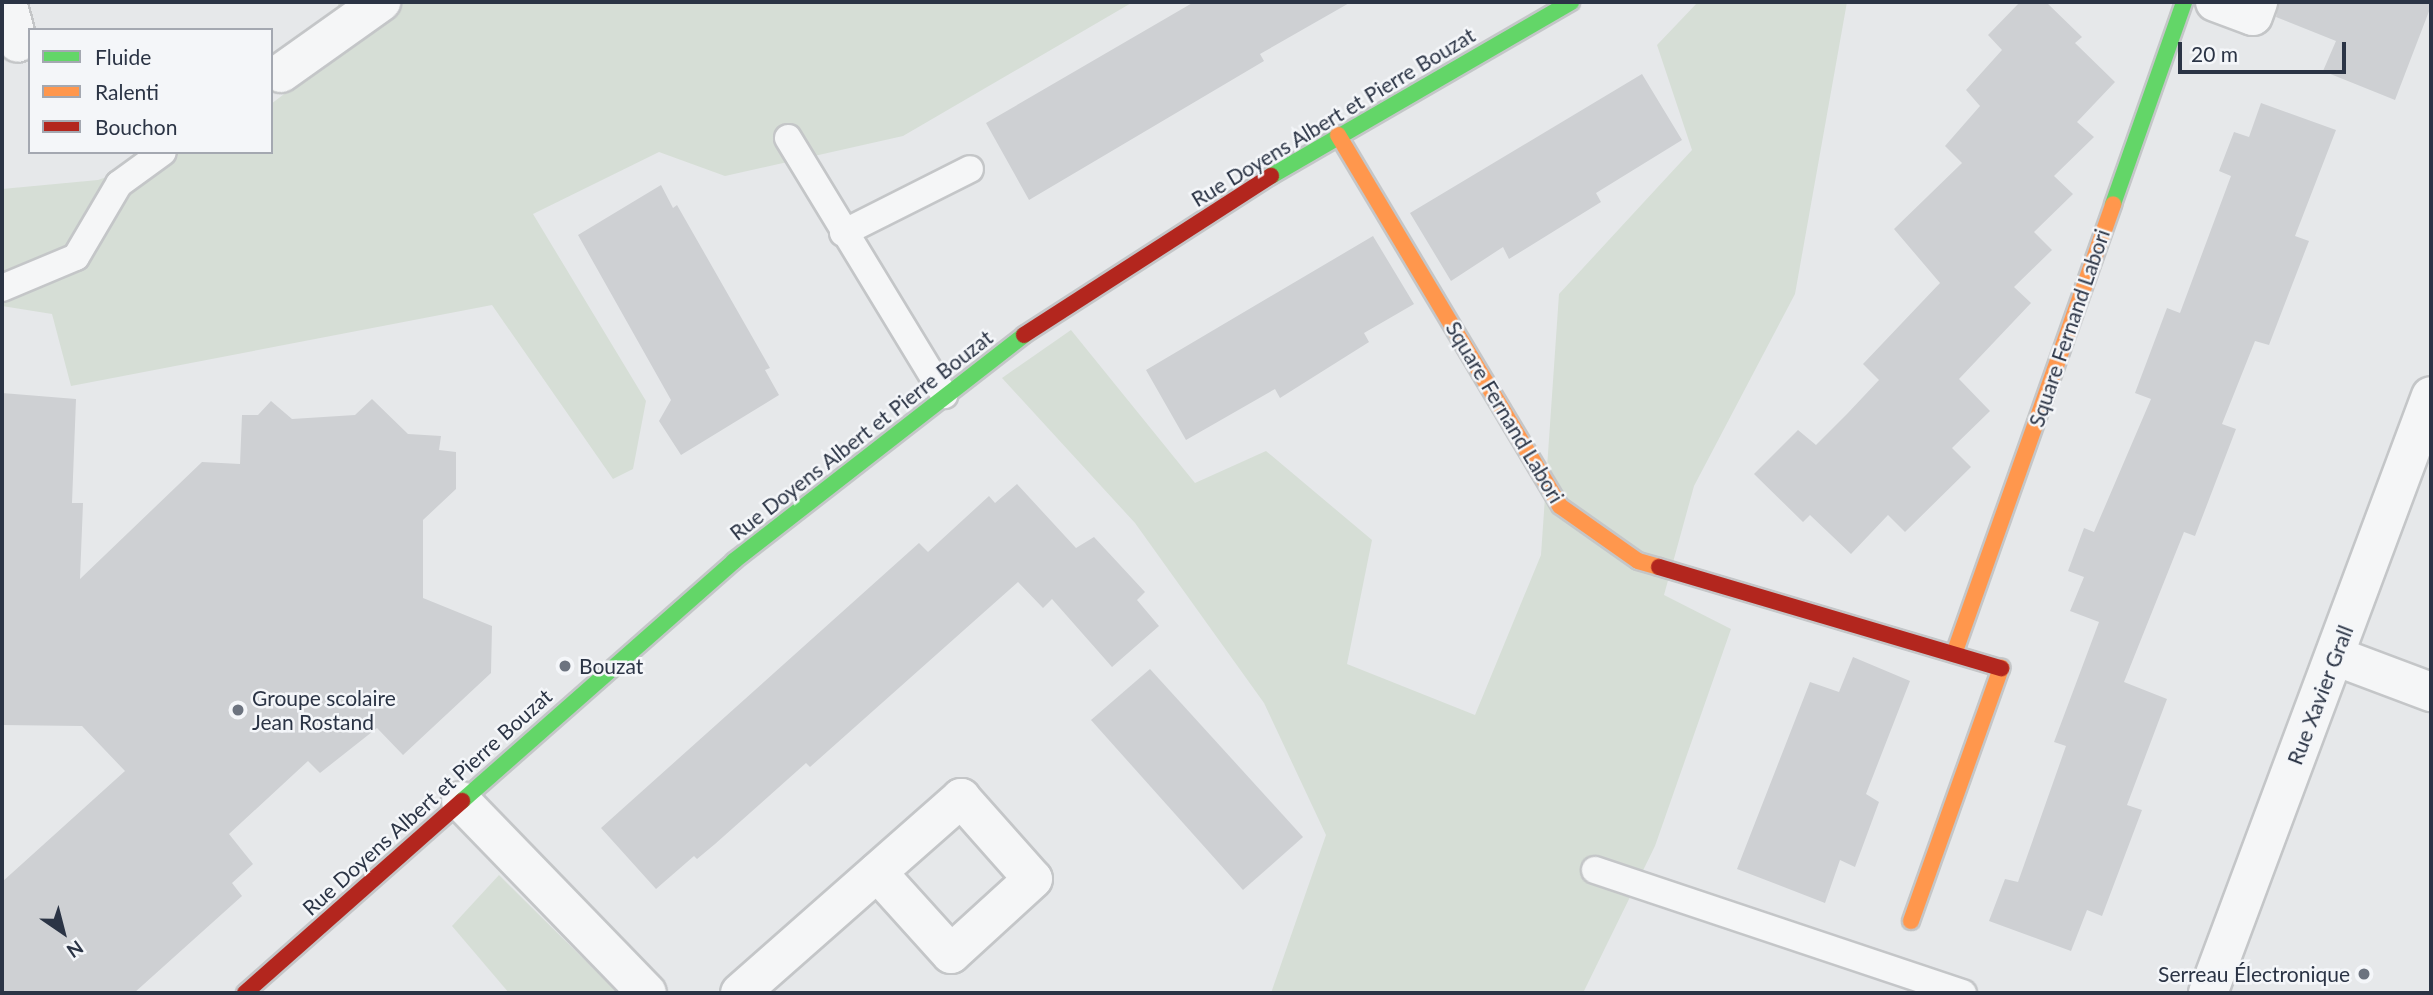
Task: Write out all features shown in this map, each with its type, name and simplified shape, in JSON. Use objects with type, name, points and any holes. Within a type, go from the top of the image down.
[{"type":"street","points":[[7,2],[18,43]]},
{"type":"street","points":[[276,76],[381,2]]},
{"type":"street","name":"Rue Doyens Albert et Pierre Bouzat","points":[[245,993],[734,561],[1036,325],[1338,135],[1571,2]]},
{"type":"street","name":"Square Fernand Labori","points":[[1954,654],[2185,2]]},
{"type":"street","points":[[2215,2],[2253,16],[2258,2]]},
{"type":"street","name":"Square Fernand Labori","points":[[1338,135],[1560,506],[1638,561],[2004,669],[1911,921]]},
{"type":"street","name":"Rue Xavier Grall","points":[[2208,993],[2431,396]]},
{"type":"street","points":[[2335,656],[2431,692]]},
{"type":"street","points":[[461,802],[647,993]]},
{"type":"street","points":[[740,993],[877,872]]},
{"type":"lane","points":[[788,138],[944,395]]},
{"type":"lane","points":[[2,288],[76,257],[119,184],[160,154]]},
{"type":"lane","points":[[844,233],[970,169]]},
{"type":"lane","points":[[1595,870],[1963,993]]},
{"type":"shaded area","points":[[337,2],[1133,2],[903,136],[725,176],[659,152],[533,214],[646,401],[633,469],[613,479],[492,305],[71,386],[52,314],[2,306],[2,189],[98,180],[173,154],[273,154],[273,102],[353,42]]},
{"type":"shaded area","points":[[1698,2],[1847,2],[1795,294],[1694,486],[1664,595],[1731,629],[1655,846],[1583,993],[1271,993],[1326,835],[1264,703],[1135,523],[1002,378],[1071,330],[1195,483],[1266,451],[1372,540],[1347,664],[1475,715],[1541,555],[1559,294],[1692,150],[1657,45]]},
{"type":"shaded area","points":[[499,875],[618,993],[509,993],[452,926]]},
{"type":"building","points":[[1194,2],[1351,2],[1260,54],[1264,61],[1029,200],[986,123]]},
{"type":"building","points":[[2020,2],[2046,2],[2082,37],[2075,43],[2115,82],[2077,122],[2094,137],[2054,176],[2073,194],[2034,232],[2052,250],[2014,287],[2031,303],[1959,379],[1990,411],[1952,448],[1971,467],[1905,532],[1888,515],[1851,554],[1810,515],[1803,522],[1754,474],[1798,430],[1816,445],[1847,414],[1879,380],[1863,364],[1940,283],[1894,229],[1962,163],[1945,146],[1980,106],[1966,90],[2002,50],[1988,35]]},
{"type":"building","points":[[2279,2],[2431,2],[2431,6],[2395,100],[2323,71],[2336,41],[2276,17]]},
{"type":"building","points":[[1642,74],[1682,140],[1596,193],[1601,202],[1509,259],[1503,247],[1451,281],[1410,213]]},
{"type":"building","points":[[2261,103],[2336,130],[2295,236],[2309,241],[2269,345],[2255,341],[2222,424],[2236,429],[2195,536],[2184,532],[2124,682],[2167,699],[2127,805],[2142,810],[2102,916],[2087,910],[2071,951],[1989,921],[2005,879],[2018,882],[2066,746],[2054,742],[2099,622],[2070,611],[2084,577],[2068,571],[2084,528],[2094,532],[2151,399],[2135,393],[2167,308],[2180,313],[2231,176],[2219,171],[2234,132],[2249,137]]},
{"type":"building","points":[[661,185],[673,208],[677,205],[770,368],[765,370],[779,395],[681,455],[659,421],[671,400],[578,235]]},
{"type":"building","points":[[1373,236],[1414,304],[1364,333],[1369,342],[1280,398],[1275,389],[1186,440],[1146,370]]},
{"type":"building","name":"Groupe scolaire Jean Rostand","points":[[2,393],[76,399],[72,503],[83,503],[80,579],[202,462],[240,464],[242,415],[258,415],[271,401],[292,419],[355,415],[372,399],[408,434],[441,436],[439,450],[456,452],[456,489],[423,520],[423,598],[492,626],[491,673],[403,755],[377,728],[320,773],[308,761],[229,834],[253,864],[232,883],[242,896],[134,993],[2,993],[2,882],[125,771],[82,726],[2,725]]},
{"type":"building","points":[[1017,484],[1076,548],[1094,537],[1145,592],[1137,600],[1159,626],[1112,667],[1052,599],[1043,608],[1018,582],[810,767],[806,763],[715,844],[697,859],[694,856],[656,889],[601,828],[919,543],[928,552],[989,496],[995,503]]},
{"type":"building","points":[[1853,657],[1910,681],[1866,794],[1879,802],[1855,867],[1840,860],[1825,903],[1737,869],[1810,682],[1839,692]]},
{"type":"building","points":[[1150,669],[1303,837],[1243,890],[1091,720]]},
{"type":"traffic: fast","points":[[1271,176],[1571,2]]},
{"type":"traffic: fast","points":[[2113,204],[2184,2]]},
{"type":"traffic: fast","points":[[462,801],[734,561],[1024,335]]},
{"type":"traffic: slow","points":[[1338,135],[1560,506],[1638,561],[1659,567]]},
{"type":"traffic: slow","points":[[1954,654],[2113,204]]},
{"type":"traffic: slow","points":[[1911,921],[2001,668]]},
{"type":"traffic: jam","points":[[1024,335],[1271,176]]},
{"type":"traffic: jam","points":[[1659,567],[2001,668]]},
{"type":"traffic: jam","points":[[245,993],[462,801]]},
{"type":"place","name":"Bouzat","points":[[565,666]]},
{"type":"place","name":"Groupe scolaire Jean Rostand","points":[[238,710]]},
{"type":"place","name":"Serreau Électronique","points":[[2364,974]]}]
